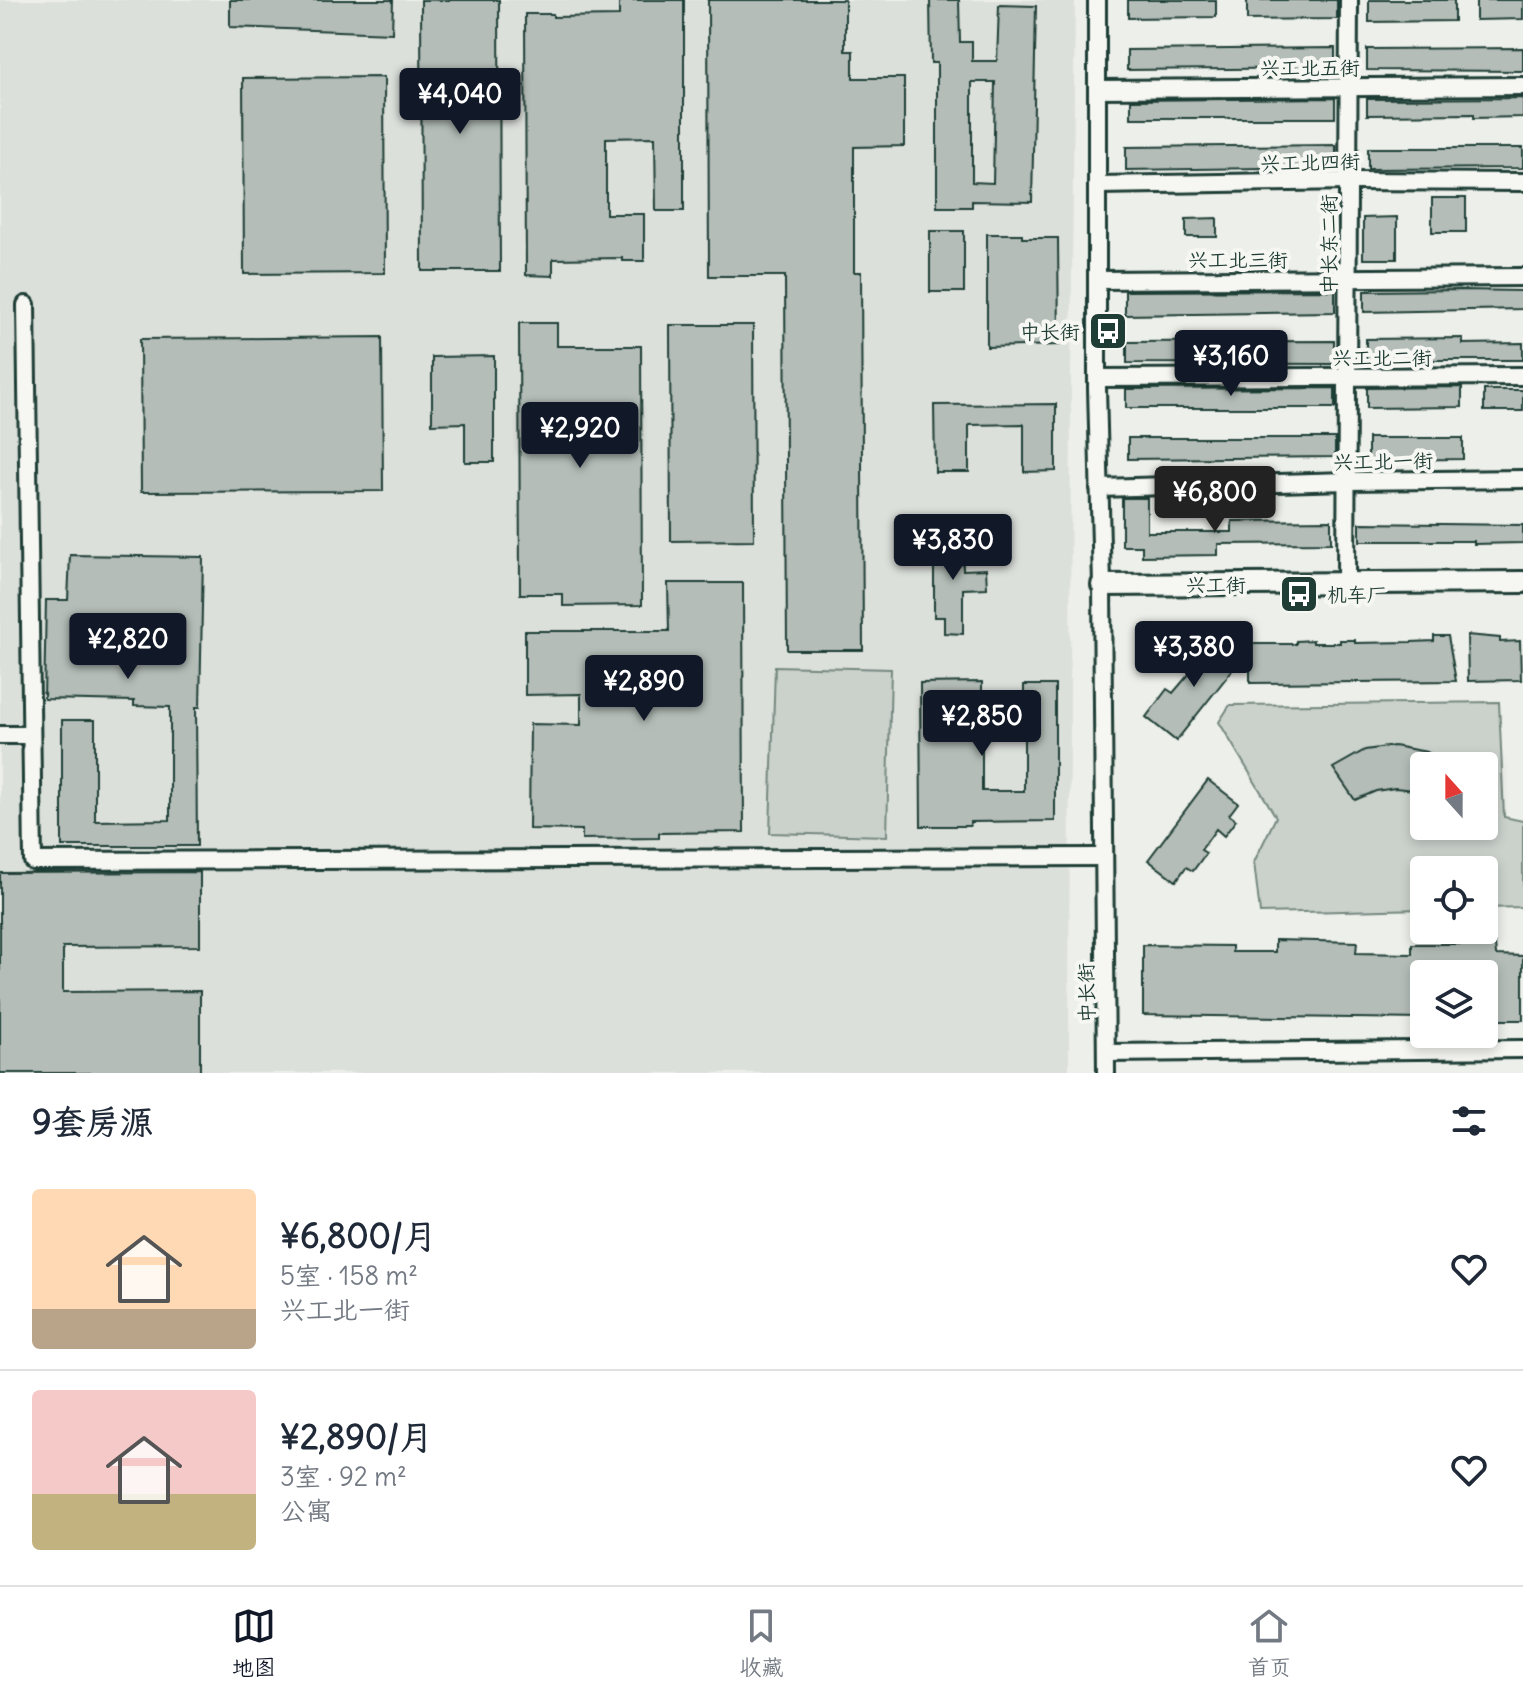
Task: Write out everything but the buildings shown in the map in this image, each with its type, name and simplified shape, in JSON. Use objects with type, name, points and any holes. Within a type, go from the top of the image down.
[{"type":"main road","name":"兴工街","points":[[1102,585],[1523,582]]},
{"type":"street","name":"中长街","points":[[1097,0],[1097,378],[1106,1073]]},
{"type":"street","name":"中长东二街","points":[[1346,583],[1349,0]]},
{"type":"street","name":"兴工北五街","points":[[1097,89],[1523,86]]},
{"type":"street","name":"兴工北四街","points":[[1098,185],[1523,182]]},
{"type":"street","name":"兴工北三街","points":[[1097,280],[1523,277]]},
{"type":"street","points":[[26,305],[33,861],[1104,857]]},
{"type":"street","name":"兴工北二街","points":[[1097,378],[1523,376]]},
{"type":"street","name":"兴工北一街","points":[[1099,488],[1523,479]]},
{"type":"street","points":[[0,735],[31,735]]},
{"type":"street","points":[[1106,1053],[1523,1049]]},
{"type":"shaded area","points":[[0,0],[1075,0],[1069,1073],[0,1073]]},
{"type":"shaded area","points":[[775,666],[891,669],[887,836],[770,833]]},
{"type":"shaded area","points":[[1499,702],[1504,817],[1523,821],[1523,907],[1498,908],[1498,856],[1410,856],[1410,909],[1260,913],[1254,862],[1276,817],[1219,722],[1230,705]]},
{"type":"place","name":"中长街","points":[[1108,331]]},
{"type":"place","name":"机车厂","points":[[1299,594]]}]
